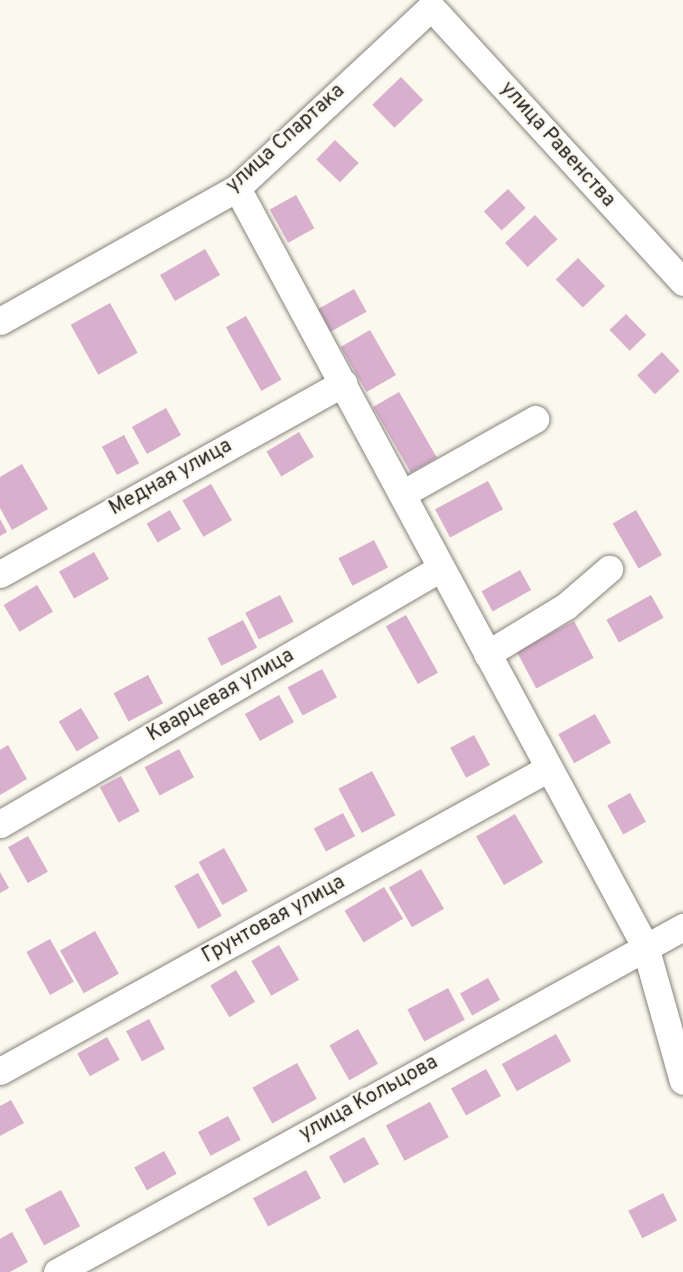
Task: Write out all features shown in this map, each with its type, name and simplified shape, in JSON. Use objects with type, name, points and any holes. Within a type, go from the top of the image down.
[{"type":"street","name":"улица Спартака","points":[[0,321],[237,188],[431,7]]},
{"type":"street","name":"улица Равенства","points":[[431,7],[683,282]]},
{"type":"street","points":[[237,188],[645,946],[683,1081]]},
{"type":"street","name":"Медная улица","points":[[0,574],[343,382]]},
{"type":"street","points":[[402,494],[535,419]]},
{"type":"street","name":"Кварцевая улица","points":[[0,824],[441,568]]},
{"type":"street","points":[[487,654],[566,606],[609,569]]},
{"type":"street","name":"Грунтовая улица","points":[[0,1071],[548,769]]},
{"type":"street","name":"улица Кольцова","points":[[57,1272],[683,927]]},
{"type":"building","points":[[401,77],[423,100],[394,128],[372,105]]},
{"type":"building","points":[[335,140],[359,163],[340,182],[316,159]]},
{"type":"building","points":[[508,189],[526,208],[502,231],[484,212]]},
{"type":"building","points":[[296,195],[314,228],[288,243],[270,210]]},
{"type":"building","points":[[535,215],[558,239],[528,267],[505,243]]},
{"type":"building","points":[[205,249],[220,275],[175,301],[160,275]]},
{"type":"building","points":[[578,258],[605,286],[583,308],[556,280]]},
{"type":"building","points":[[354,289],[367,312],[331,332],[318,309]]},
{"type":"building","points":[[110,303],[138,353],[98,375],[71,325]]},
{"type":"building","points":[[626,314],[646,335],[630,351],[609,330]]},
{"type":"building","points":[[246,316],[281,380],[261,391],[226,327]]},
{"type":"building","points":[[370,330],[396,375],[367,392],[341,347]]},
{"type":"building","points":[[662,352],[680,371],[655,394],[637,375]]},
{"type":"building","points":[[399,392],[437,458],[411,473],[373,407]]},
{"type":"building","points":[[166,408],[181,435],[147,454],[132,427]]},
{"type":"building","points":[[299,432],[314,457],[281,476],[266,452]]},
{"type":"building","points":[[124,435],[139,463],[117,475],[102,447]]},
{"type":"building","points":[[22,464],[48,509],[12,530],[0,508],[0,477]]},
{"type":"building","points":[[488,481],[503,509],[450,537],[435,509]]},
{"type":"building","points":[[211,484],[232,520],[203,537],[182,500]]},
{"type":"building","points":[[170,510],[181,529],[158,543],[147,524]]},
{"type":"building","points":[[636,510],[662,555],[639,569],[613,524]]},
{"type":"building","points":[[0,519],[7,532],[0,536]]},
{"type":"building","points":[[374,540],[388,568],[352,586],[338,558]]},
{"type":"building","points":[[94,552],[109,579],[74,599],[59,571]]},
{"type":"building","points":[[520,570],[531,590],[493,611],[482,591]]},
{"type":"building","points":[[37,585],[53,612],[20,632],[4,605]]},
{"type":"building","points":[[280,595],[294,622],[259,639],[245,613]]},
{"type":"building","points":[[651,595],[664,618],[619,642],[606,620]]},
{"type":"building","points":[[406,615],[438,673],[418,684],[386,626]]},
{"type":"building","points":[[243,620],[257,648],[221,666],[207,638]]},
{"type":"building","points":[[574,621],[594,658],[536,689],[517,652]]},
{"type":"building","points":[[322,669],[337,697],[303,716],[288,687]]},
{"type":"building","points":[[148,675],[163,703],[129,722],[114,693]]},
{"type":"building","points":[[279,695],[294,722],[260,741],[245,714]]},
{"type":"building","points":[[81,708],[99,738],[77,751],[59,721]]},
{"type":"building","points":[[595,714],[611,743],[574,763],[558,734]]},
{"type":"building","points":[[474,735],[490,765],[466,778],[450,748]]},
{"type":"building","points":[[8,745],[27,779],[0,795],[0,750]]},
{"type":"building","points":[[179,749],[194,777],[160,796],[145,767]]},
{"type":"building","points":[[372,771],[395,815],[362,833],[338,789]]},
{"type":"building","points":[[121,776],[140,811],[119,823],[100,787]]},
{"type":"building","points":[[630,793],[646,822],[623,834],[607,806]]},
{"type":"building","points":[[343,813],[355,836],[326,851],[314,828]]},
{"type":"building","points":[[515,814],[543,862],[504,885],[476,836]]},
{"type":"building","points":[[28,836],[48,872],[28,883],[8,847]]},
{"type":"building","points":[[224,848],[248,891],[222,905],[199,862]]},
{"type":"building","points":[[421,869],[444,909],[412,927],[389,888]]},
{"type":"building","points":[[0,872],[9,888],[0,893]]},
{"type":"building","points":[[198,873],[222,916],[198,929],[174,886]]},
{"type":"building","points":[[384,887],[403,919],[364,942],[345,911]]},
{"type":"building","points":[[95,931],[119,974],[84,993],[60,950]]},
{"type":"building","points":[[50,939],[74,982],[50,995],[26,952]]},
{"type":"building","points":[[279,945],[299,980],[271,996],[251,961]]},
{"type":"building","points":[[236,970],[255,1002],[229,1017],[210,985]]},
{"type":"building","points":[[488,978],[500,1000],[472,1015],[460,994]]},
{"type":"building","points":[[448,988],[465,1020],[424,1041],[407,1010]]},
{"type":"building","points":[[149,1019],[165,1049],[142,1061],[126,1031]]},
{"type":"building","points":[[358,1029],[378,1064],[349,1080],[329,1046]]},
{"type":"building","points":[[556,1034],[571,1061],[517,1091],[502,1064]]},
{"type":"building","points":[[107,1037],[120,1060],[90,1076],[77,1053]]},
{"type":"building","points":[[297,1063],[317,1099],[272,1124],[252,1088]]},
{"type":"building","points":[[486,1069],[501,1096],[466,1116],[451,1088]]},
{"type":"building","points":[[11,1100],[24,1123],[0,1136],[0,1106]]},
{"type":"building","points":[[430,1102],[449,1137],[405,1161],[386,1125]]},
{"type":"building","points":[[228,1116],[241,1140],[211,1156],[198,1132]]},
{"type":"building","points":[[364,1137],[379,1164],[344,1184],[329,1156]]},
{"type":"building","points":[[164,1151],[177,1174],[147,1190],[134,1167]]},
{"type":"building","points":[[306,1170],[321,1198],[268,1226],[253,1198]]},
{"type":"building","points":[[61,1190],[80,1226],[44,1245],[25,1209]]},
{"type":"building","points":[[663,1193],[677,1221],[642,1238],[628,1211]]},
{"type":"building","points":[[12,1232],[28,1262],[10,1272],[0,1272],[0,1239]]}]
